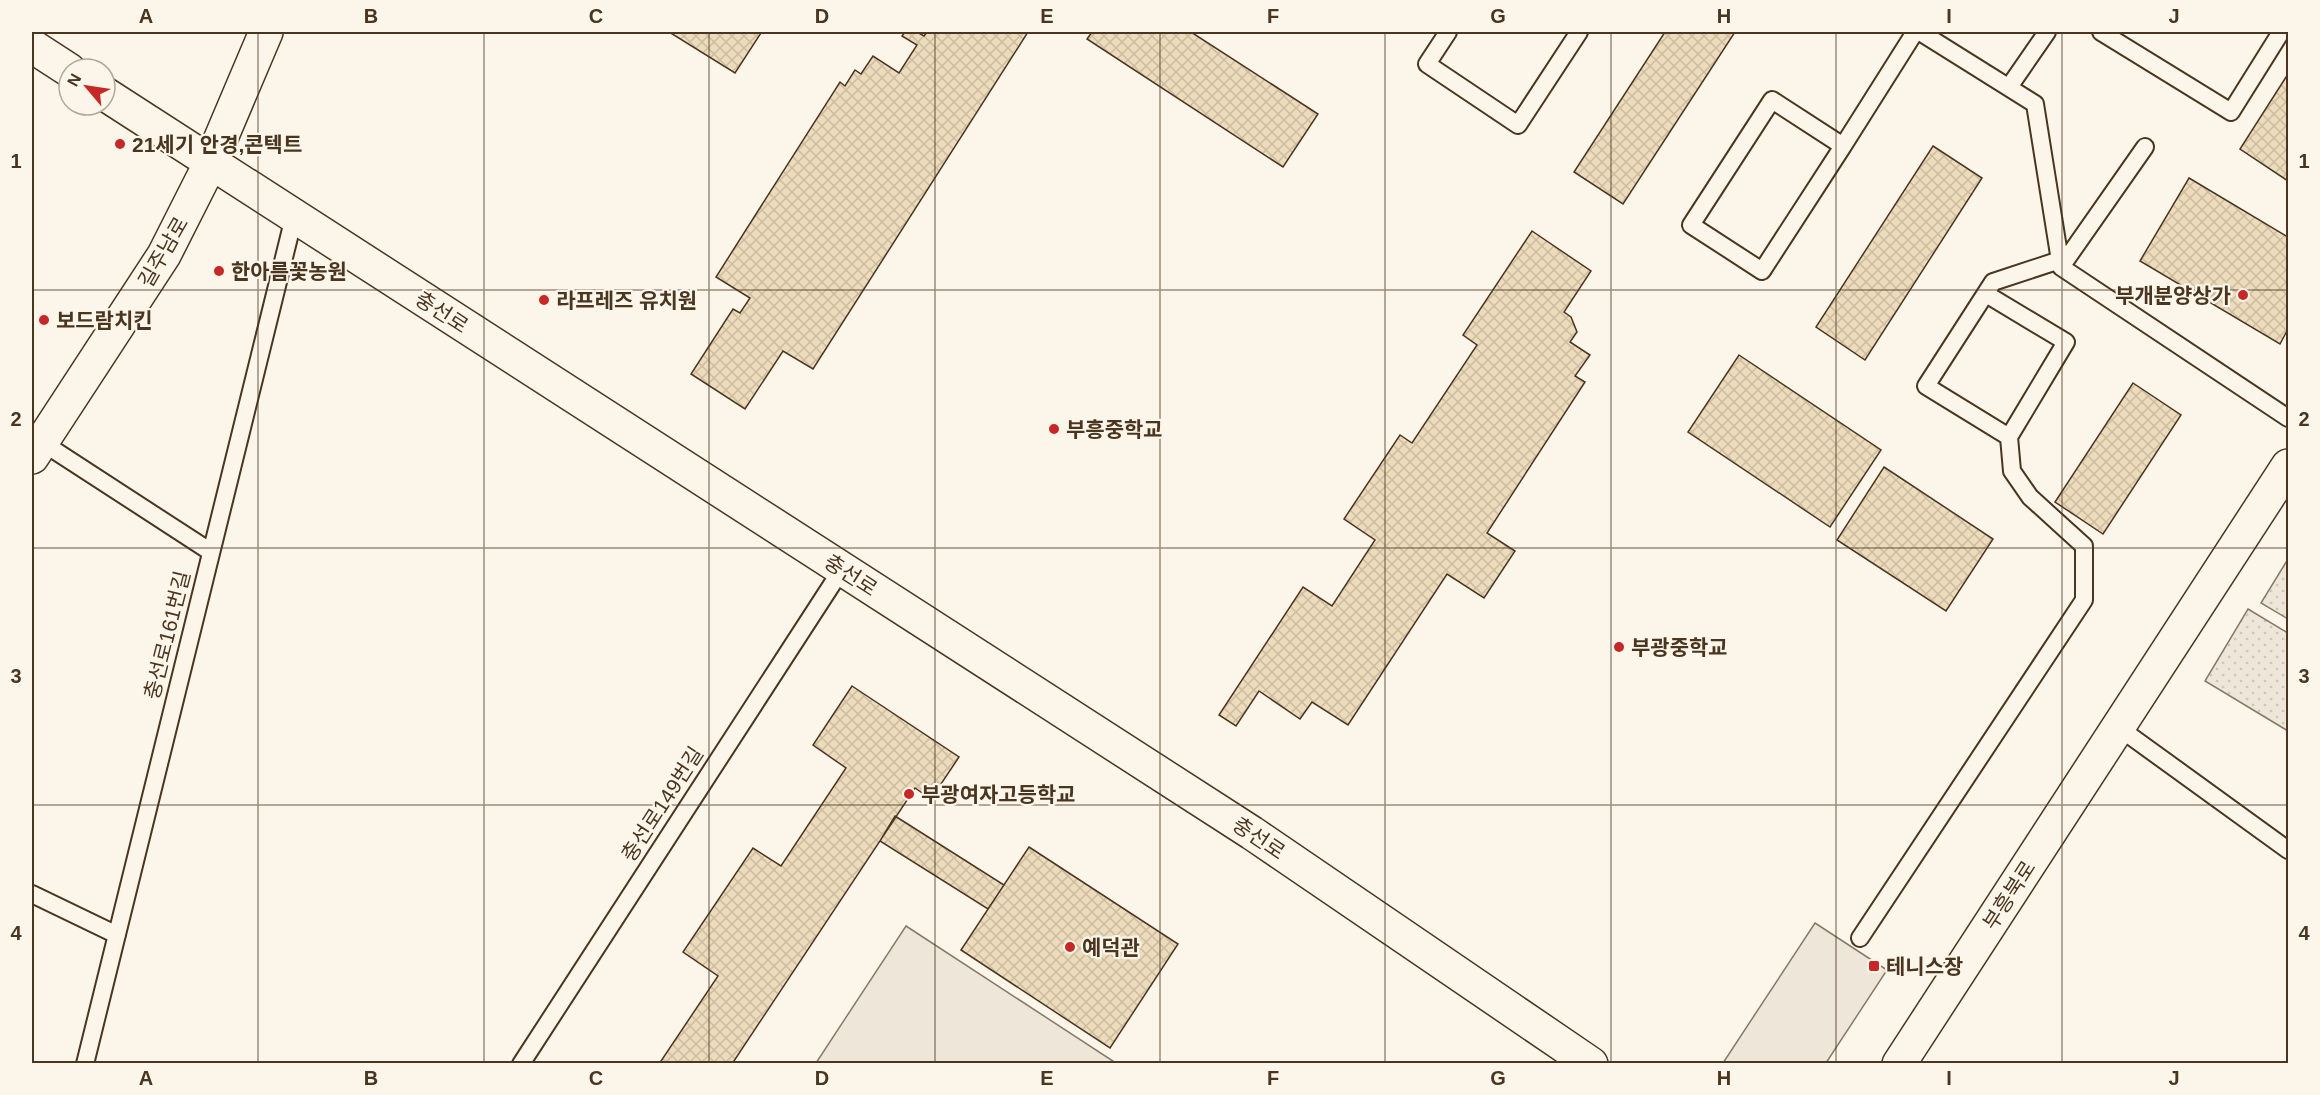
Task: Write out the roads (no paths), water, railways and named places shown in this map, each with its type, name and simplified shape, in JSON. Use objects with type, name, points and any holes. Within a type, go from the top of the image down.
[{"type":"street","name":"길주남로","points":[[35,444],[165,255],[210,164],[266,32]]},
{"type":"street","points":[[32,46],[57,62]]},
{"type":"street","name":"충선로","points":[[117,102],[1252,833],[1591,1064]]},
{"type":"street","name":"부흥북로","points":[[1899,1064],[2289,466]]},
{"type":"lane","points":[[1448,32],[1427,64],[1518,125],[1579,32]]},
{"type":"lane","points":[[1843,146],[1772,100],[1691,225],[1762,271],[1843,146],[1914,32]]},
{"type":"lane","points":[[1920,32],[2036,104],[2060,264],[2289,418]]},
{"type":"lane","points":[[2009,87],[2047,32]]},
{"type":"lane","points":[[2102,32],[2231,112],[2281,32]]},
{"type":"lane","points":[[2009,436],[1926,386],[1993,282],[2060,264],[2145,147]]},
{"type":"lane","name":"충선로161번길","points":[[85,1064],[294,217]]},
{"type":"lane","points":[[1860,938],[2084,600],[2084,546],[2024,488],[2012,471],[2009,436],[2066,342],[1986,294]]},
{"type":"lane","points":[[35,444],[211,552]]},
{"type":"lane","name":"충선로149번길","points":[[521,1064],[842,570]]},
{"type":"lane","points":[[2118,727],[2289,850]]},
{"type":"lane","points":[[32,894],[117,935]]},
{"type":"place","name":"21세기 안경,콘텍트","points":[[120,144]]},
{"type":"place","name":"한아름꽃농원","points":[[219,271]]},
{"type":"place","name":"부개분양상가","points":[[2243,295]]},
{"type":"place","name":"라프레즈 유치원","points":[[544,300]]},
{"type":"place","name":"보드람치킨","points":[[44,320]]},
{"type":"place","name":"부흥중학교","points":[[1054,429]]},
{"type":"place","name":"부광중학교","points":[[1619,647]]},
{"type":"place","name":"부광여자고등학교","points":[[909,794]]},
{"type":"place","name":"예덕관","points":[[1070,947]]},
{"type":"place","name":"테니스장","points":[[1874,966]]}]
